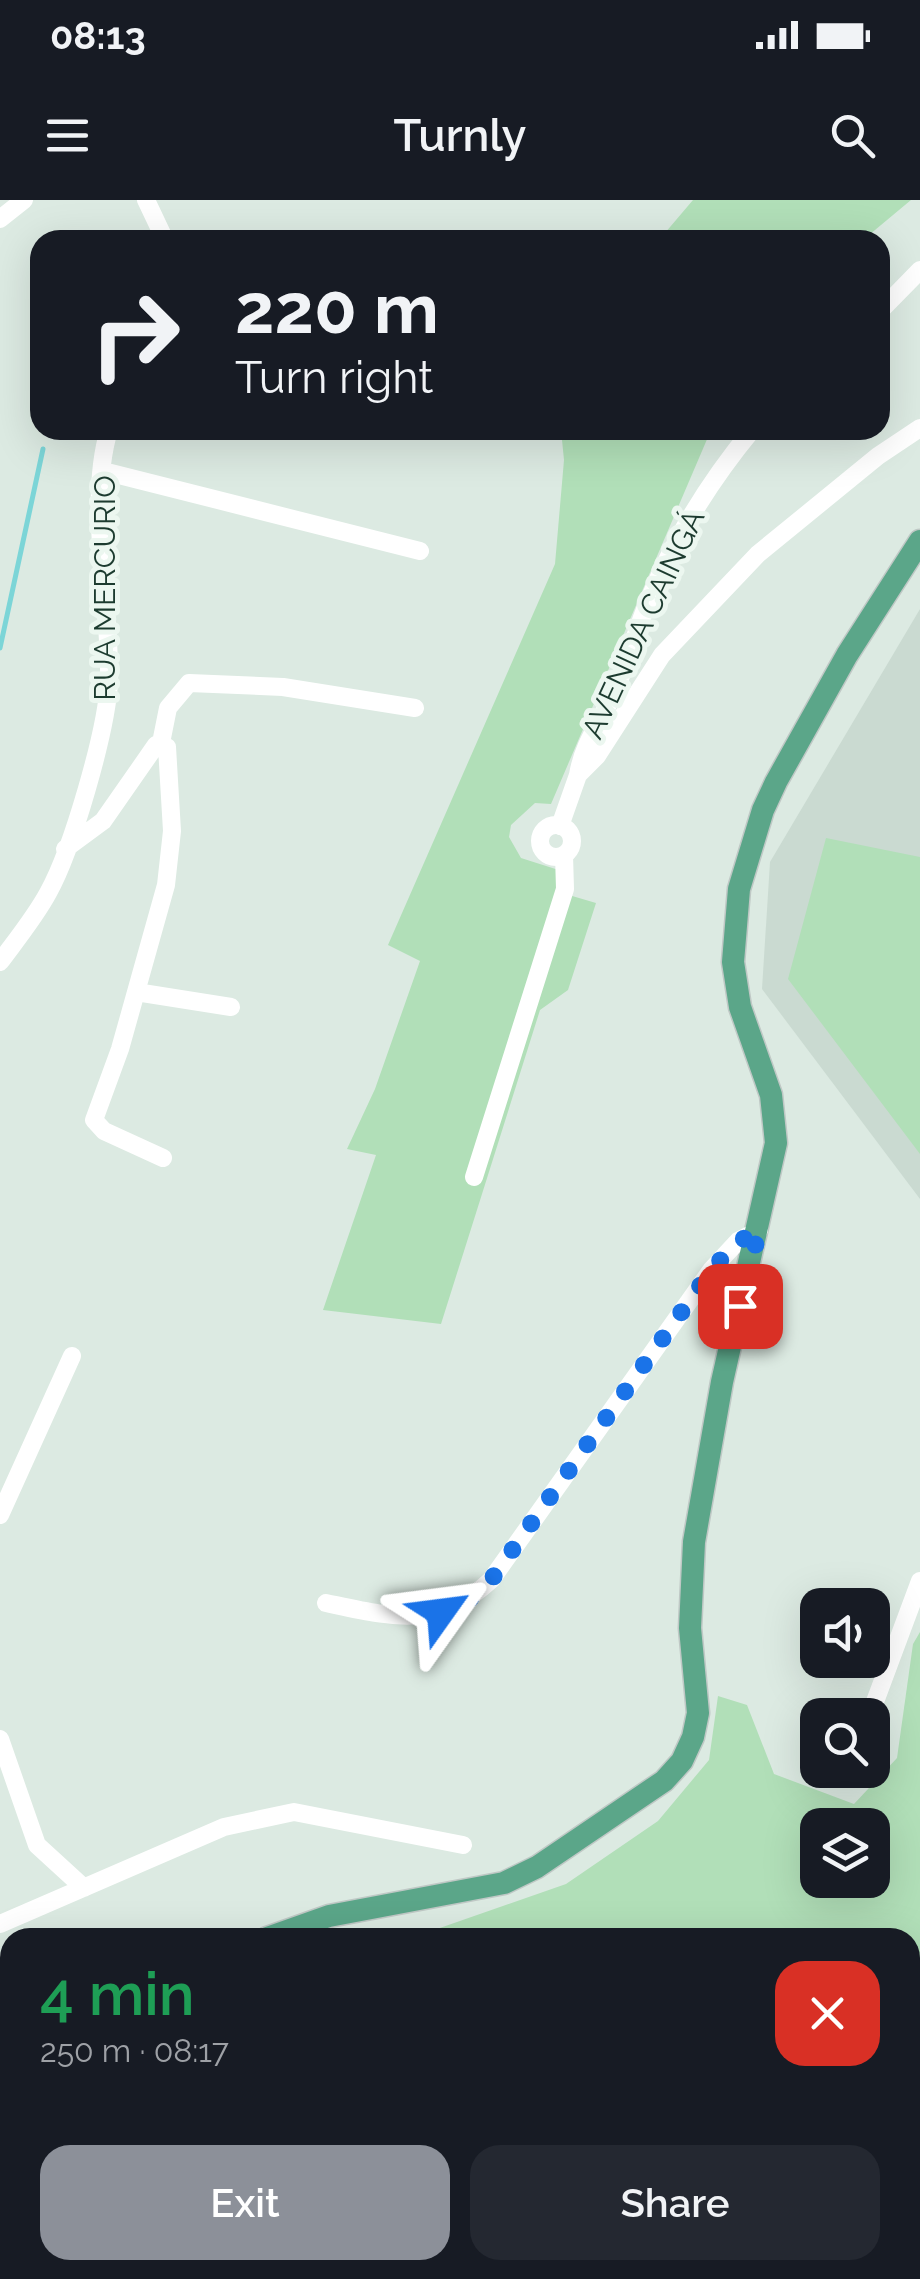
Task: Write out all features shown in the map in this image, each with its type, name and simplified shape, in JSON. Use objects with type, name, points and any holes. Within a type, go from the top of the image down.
[{"type":"main road","points":[[295,1928],[329,1916],[504,1883],[537,1867],[664,1782],[682,1760],[698,1713],[690,1628],[694,1542],[722,1382],[774,1157],[776,1121],[736,986],[733,942],[740,889],[763,810],[776,782],[847,655],[920,541]]},
{"type":"street","points":[[0,219],[24,200]]},
{"type":"street","points":[[146,200],[160,230]]},
{"type":"street","points":[[890,301],[920,270]]},
{"type":"street","points":[[578,775],[596,756],[662,655],[758,554],[878,456],[920,428]]},
{"type":"street","name":"RUA MERCURIO","points":[[0,962],[50,890],[66,849],[100,728],[109,680],[103,616],[103,472],[108,440]]},
{"type":"street","name":"AVENIDA CAINGÁ","points":[[474,1176],[565,889],[564,855],[572,839],[560,826],[581,756],[614,694],[647,603],[688,520],[744,440]]},
{"type":"street","points":[[103,472],[420,550]]},
{"type":"street","points":[[66,849],[103,821],[161,742],[168,708],[189,683],[283,687],[415,708]]},
{"type":"street","points":[[161,742],[171,755],[171,861],[136,992],[94,1120],[104,1131],[164,1158]]},
{"type":"street","points":[[136,992],[231,1007]]},
{"type":"street","points":[[326,1604],[397,1618],[441,1612],[466,1602],[491,1580],[712,1269],[738,1242],[759,1230]]},
{"type":"street","points":[[0,1515],[72,1356]]},
{"type":"street","points":[[876,1698],[920,1581]]},
{"type":"street","points":[[0,1739],[37,1845],[84,1888]]},
{"type":"street","points":[[0,1924],[224,1827],[294,1812],[463,1845]]},
{"type":"shaded area","points":[[920,609],[920,1199],[762,989],[770,862]]},
{"type":"green space","points":[[693,200],[911,200],[875,230],[668,230]]},
{"type":"green space","points":[[562,440],[707,440],[551,804],[535,803],[511,825],[509,837],[521,858],[568,873],[562,893],[596,903],[568,990],[540,1010],[441,1324],[323,1310],[376,1155],[347,1149],[375,1089],[420,961],[388,945],[555,564],[564,460]]},
{"type":"green space","points":[[826,838],[920,857],[920,1154],[788,979]]},
{"type":"green space","points":[[920,1632],[920,1928],[440,1928],[566,1884],[658,1821],[709,1760],[718,1696],[747,1705],[774,1774],[800,1784],[800,1788],[811,1788],[854,1804],[869,1788],[890,1788],[890,1765],[897,1758],[913,1644]]},
{"type":"waterway","points":[[0,648],[43,449]]},
{"type":"route","points":[[441,1612],[466,1602],[491,1580],[712,1269],[738,1242],[759,1230],[740,1306]]}]
